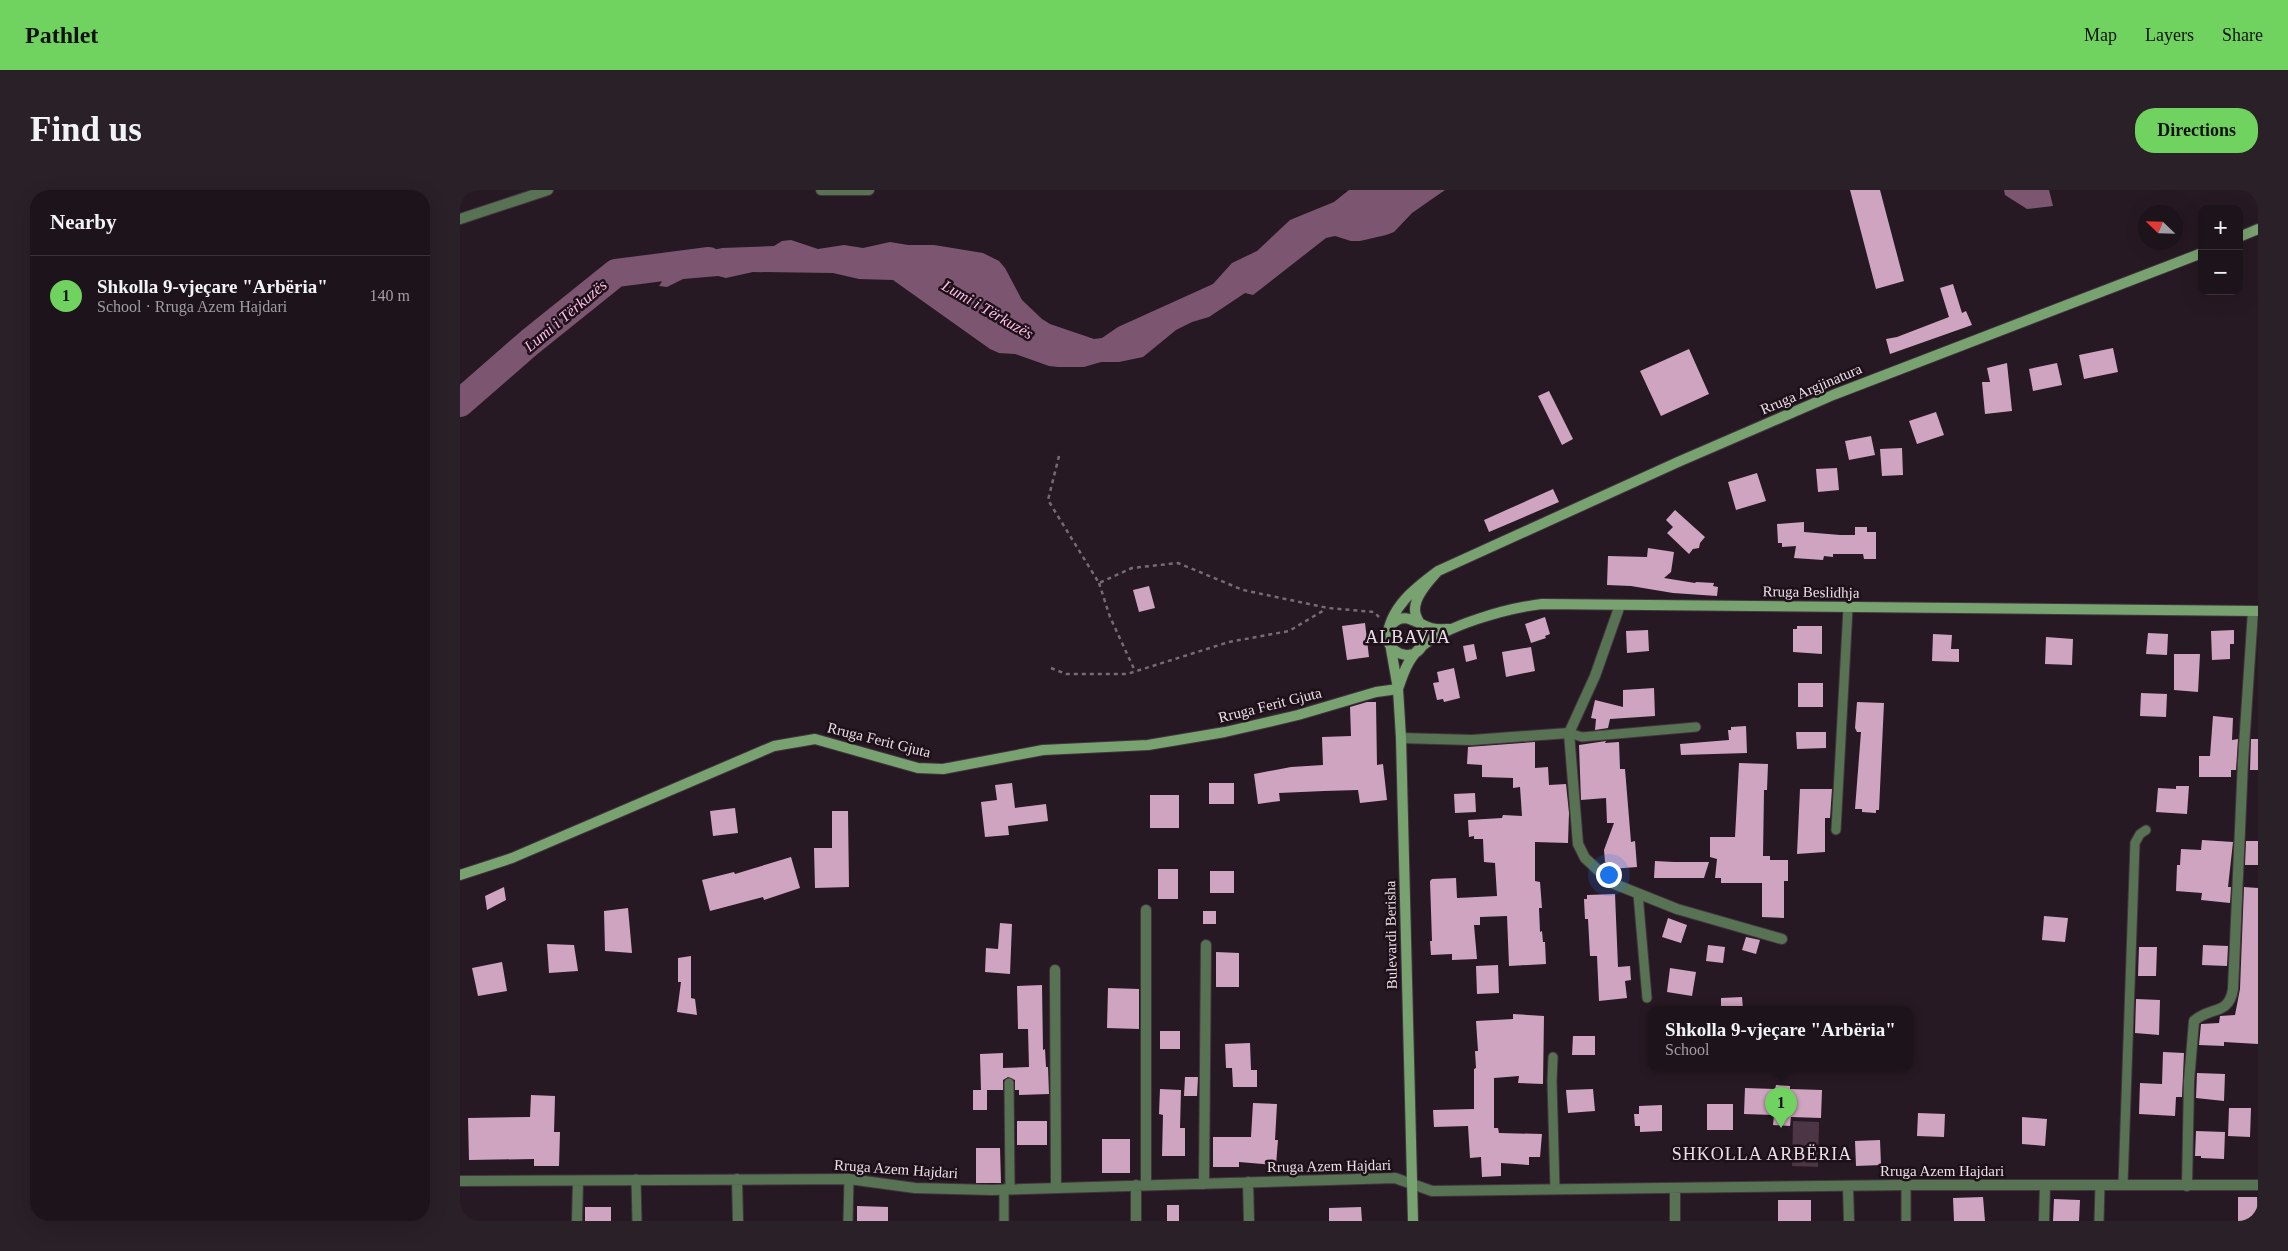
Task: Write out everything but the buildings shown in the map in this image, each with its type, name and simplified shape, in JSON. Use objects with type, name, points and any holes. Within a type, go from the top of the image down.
[{"type":"street","points":[[460,219],[548,190]]},
{"type":"street","points":[[821,190],[869,190]]},
{"type":"street","points":[[2243,235],[2258,229]]},
{"type":"street","name":"Rruga Argjinatura","points":[[1390,626],[1405,598],[1438,571],[1833,395],[2198,255]]},
{"type":"street","name":"Rruga Argjinatura","points":[[1417,622],[1414,611],[1416,601],[1438,571]]},
{"type":"street","name":"Rruga Beslidhja","points":[[1398,689],[1408,663],[1430,640],[1500,612],[1522,606],[1542,604],[2255,611]]},
{"type":"street","points":[[1620,605],[1595,676],[1568,733],[1578,844],[1585,858],[1612,883],[1677,909],[1782,939]]},
{"type":"street","points":[[2188,1186],[2189,1082],[2194,1021],[2200,1016],[2227,1006],[2232,999],[2234,989],[2242,771],[2255,611]]},
{"type":"street","points":[[1417,622],[1424,632],[1419,650],[1408,655],[1396,653],[1391,649],[1386,638],[1390,626],[1399,619],[1406,618],[1417,622],[1431,628],[1458,628]]},
{"type":"street","name":"Bulevardi Berisha","points":[[1391,649],[1398,689],[1401,738],[1413,1221]]},
{"type":"street","name":"Rruga Ferit Gjuta","points":[[460,876],[512,858],[774,746],[795,741],[815,740],[918,768],[943,769],[1043,750],[1148,745],[1225,732],[1298,715],[1376,692],[1398,689]]},
{"type":"street","points":[[1401,738],[1472,740],[1568,733]]},
{"type":"street","points":[[1136,1221],[1141,1185],[1146,910]]},
{"type":"street","points":[[1204,1184],[1206,945]]},
{"type":"street","points":[[1055,970],[1056,1187]]},
{"type":"street","name":"Rruga Azem Hajdari","points":[[460,1181],[849,1179],[915,1188],[1007,1189],[1395,1178],[1432,1191],[1906,1185],[2258,1185]]},
{"type":"street","points":[[737,1179],[738,1221]]},
{"type":"street","points":[[577,1221],[578,1181]]},
{"type":"street","points":[[1248,1182],[1249,1221]]},
{"type":"street","points":[[2044,1221],[2045,1185]]},
{"type":"street","points":[[1848,1187],[1849,1221]]},
{"type":"street","points":[[1675,1188],[1675,1221]]},
{"type":"lane","points":[[1836,830],[1848,608]]},
{"type":"lane","points":[[1568,733],[1582,736],[1696,727]]},
{"type":"lane","points":[[2123,1184],[2135,843],[2140,834],[2146,830]]},
{"type":"lane","points":[[1638,894],[1646,998]]},
{"type":"lane","points":[[1553,1056],[1555,1190]]},
{"type":"lane","points":[[1004,1221],[1007,1189],[1009,1084]]},
{"type":"lane","points":[[848,1221],[849,1179]]},
{"type":"lane","points":[[636,1180],[637,1221]]},
{"type":"lane","points":[[1906,1185],[1906,1221]]},
{"type":"lane","points":[[2099,1221],[2100,1185]]},
{"type":"path","points":[[1059,456],[1048,500],[1099,583],[1110,617],[1135,671]]},
{"type":"path","points":[[1099,583],[1132,568],[1178,563],[1243,590],[1328,608],[1374,612],[1390,626]]},
{"type":"path","points":[[1051,668],[1066,674],[1127,674],[1229,642],[1289,631],[1328,608]]},
{"type":"shaded area","points":[[1793,1121],[1819,1122],[1818,1167],[1792,1166]]},
{"type":"water","points":[[1349,190],[1445,190],[1412,213],[1394,232],[1360,241],[1351,241],[1335,236],[1326,238],[1253,295],[1245,293],[1209,317],[1192,322],[1176,330],[1143,357],[1119,362],[1101,362],[1084,367],[1049,366],[1015,354],[999,353],[990,349],[893,280],[859,279],[833,273],[753,272],[726,278],[718,276],[683,279],[667,287],[659,286],[682,251],[774,246],[782,241],[791,240],[818,249],[844,245],[863,248],[890,242],[908,245],[934,245],[983,253],[999,261],[1005,268],[1022,300],[1042,319],[1050,324],[1094,339],[1102,338],[1118,327],[1213,284],[1232,263],[1257,251],[1290,220],[1334,202]]},
{"type":"water","points":[[2004,190],[2049,190],[2053,206],[2027,209],[2005,195]]},
{"type":"waterway","name":"Lumi i Tërkuzës","points":[[460,403],[530,342],[616,273],[709,261]]},
{"type":"place","name":"Shkolla 9-vjeçare \"Arbëria\"","points":[[1781,1128]]},
{"type":"district","name":"ALBAVIA","points":[[1408,637]]},
{"type":"district","name":"SHKOLLA ARBËRIA","points":[[1762,1154]]}]
